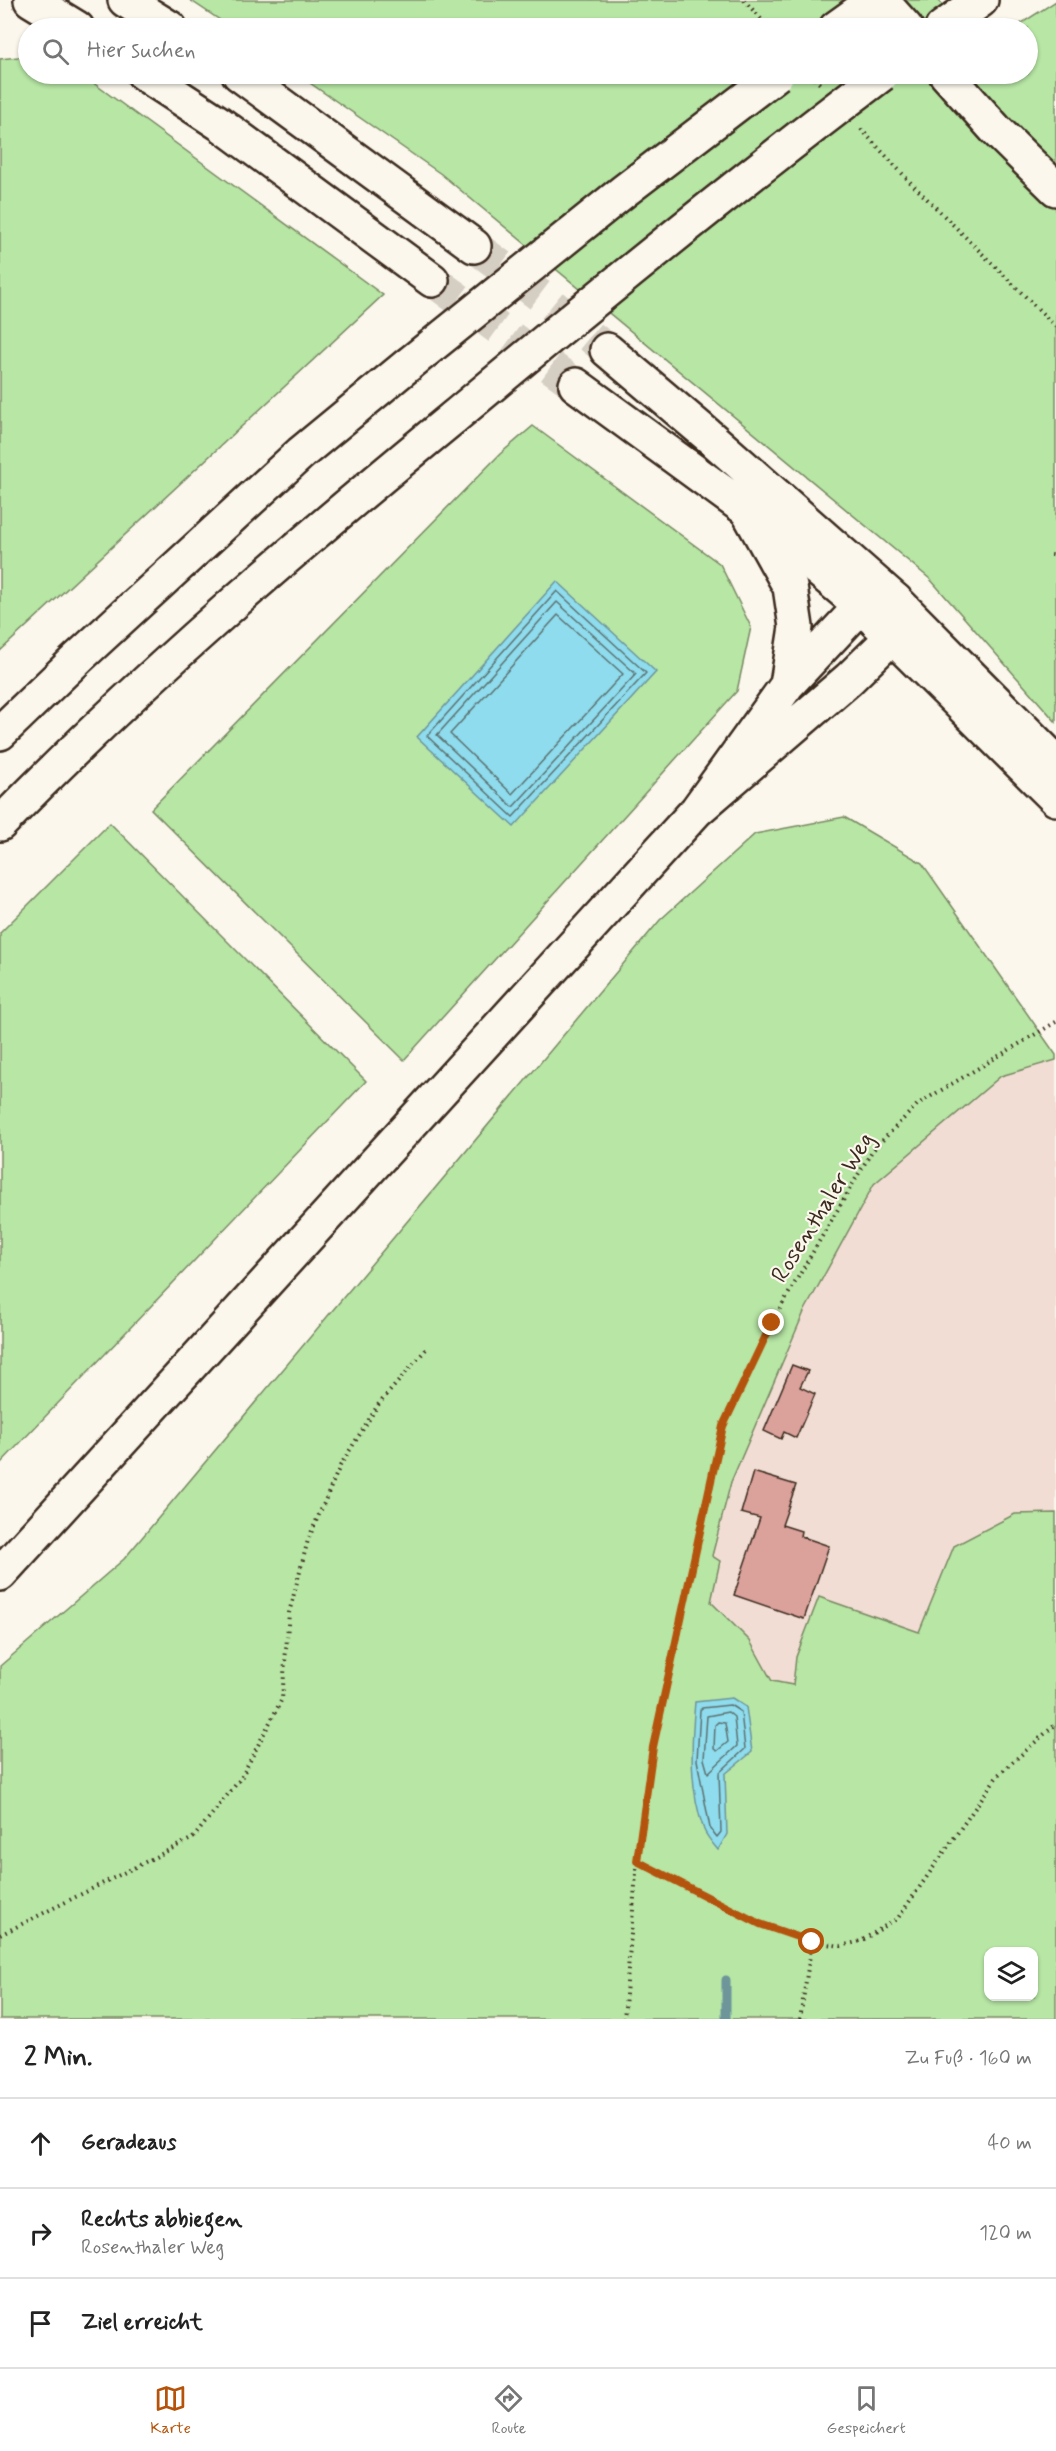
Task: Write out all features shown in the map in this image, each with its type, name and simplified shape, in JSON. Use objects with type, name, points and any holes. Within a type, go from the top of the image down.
[{"type":"main road","points":[[31,0],[61,18]]},
{"type":"main road","points":[[125,0],[154,18]]},
{"type":"main road","points":[[850,18],[875,0]]},
{"type":"main road","points":[[881,0],[897,18]]},
{"type":"main road","points":[[956,18],[981,0]]},
{"type":"main road","points":[[159,84],[219,123],[432,280]]},
{"type":"main road","points":[[253,84],[474,246]]},
{"type":"main road","points":[[0,733],[301,453],[624,191],[764,84]]},
{"type":"main road","points":[[0,824],[76,746],[320,526],[626,274],[869,84]]},
{"type":"main road","points":[[955,84],[996,130],[1056,189]]},
{"type":"main road","points":[[607,350],[710,436],[895,600],[1056,762]]},
{"type":"main road","points":[[576,385],[747,510],[861,606],[1056,800]]},
{"type":"main road","points":[[747,510],[790,587],[796,627],[787,685]]},
{"type":"main road","points":[[0,1574],[697,810],[787,685],[861,606],[895,600]]},
{"type":"main road","points":[[697,810],[849,679],[893,636],[895,600]]},
{"type":"path","points":[[744,0],[760,18]]},
{"type":"path","points":[[820,84],[826,90]]},
{"type":"path","points":[[856,124],[910,183],[1056,327]]},
{"type":"path","name":"Rosenthaler Weg","points":[[624,2019],[637,1861],[653,1747],[723,1426],[772,1323],[872,1151],[918,1104],[1056,1022]]},
{"type":"path","points":[[0,1935],[193,1838],[242,1778],[282,1699],[288,1613],[312,1529],[340,1466],[378,1405],[428,1347]]},
{"type":"path","points":[[637,1861],[760,1924],[812,1942],[842,1946],[861,1941],[898,1918],[998,1775],[1056,1724]]},
{"type":"path","points":[[800,2019],[812,1942]]},
{"type":"shaded area","points":[[1056,1060],[1056,1513],[1015,1514],[954,1546],[919,1633],[796,1657],[793,1685],[772,1681],[750,1641],[711,1602],[720,1561],[712,1557],[731,1482],[804,1312],[874,1184],[1001,1076]]},
{"type":"green space","points":[[190,0],[938,0],[956,18],[217,18]]},
{"type":"green space","points":[[1056,1],[1056,722],[930,579],[441,174],[311,84],[1038,84],[1038,18],[1030,18]]},
{"type":"green space","points":[[18,57],[18,84],[95,84],[383,295],[0,651],[0,59]]},
{"type":"green space","points":[[533,426],[720,564],[751,627],[737,691],[404,1060],[151,809],[500,454]]},
{"type":"green space","points":[[844,817],[922,863],[1056,1055],[1056,1060],[1001,1076],[874,1184],[804,1312],[731,1482],[712,1556],[720,1561],[711,1602],[750,1641],[772,1681],[793,1685],[796,1657],[819,1597],[919,1632],[954,1546],[1015,1514],[1056,1513],[1056,2019],[0,2019],[0,1666],[124,1559],[660,920],[755,834]]},
{"type":"green space","points":[[110,823],[366,1081],[0,1464],[0,933]]},
{"type":"water","points":[[557,581],[656,672],[514,827],[417,737]]},
{"type":"water","points":[[732,1698],[746,1707],[752,1752],[725,1774],[727,1834],[718,1850],[704,1830],[696,1799],[692,1751],[695,1702]]},
{"type":"building","points":[[792,1365],[808,1371],[800,1387],[815,1394],[796,1438],[784,1432],[781,1439],[764,1431]]},
{"type":"building","points":[[753,1472],[796,1485],[782,1525],[801,1531],[800,1536],[829,1546],[804,1619],[734,1595],[760,1518],[741,1513]]},
{"type":"waterway","points":[[726,1980],[726,2019]]},
{"type":"tunnel","points":[[474,246],[546,300],[607,350]]},
{"type":"tunnel","points":[[432,280],[576,385]]},
{"type":"route","points":[[772,1323],[723,1426],[653,1747],[637,1861],[760,1924],[812,1942]]}]
